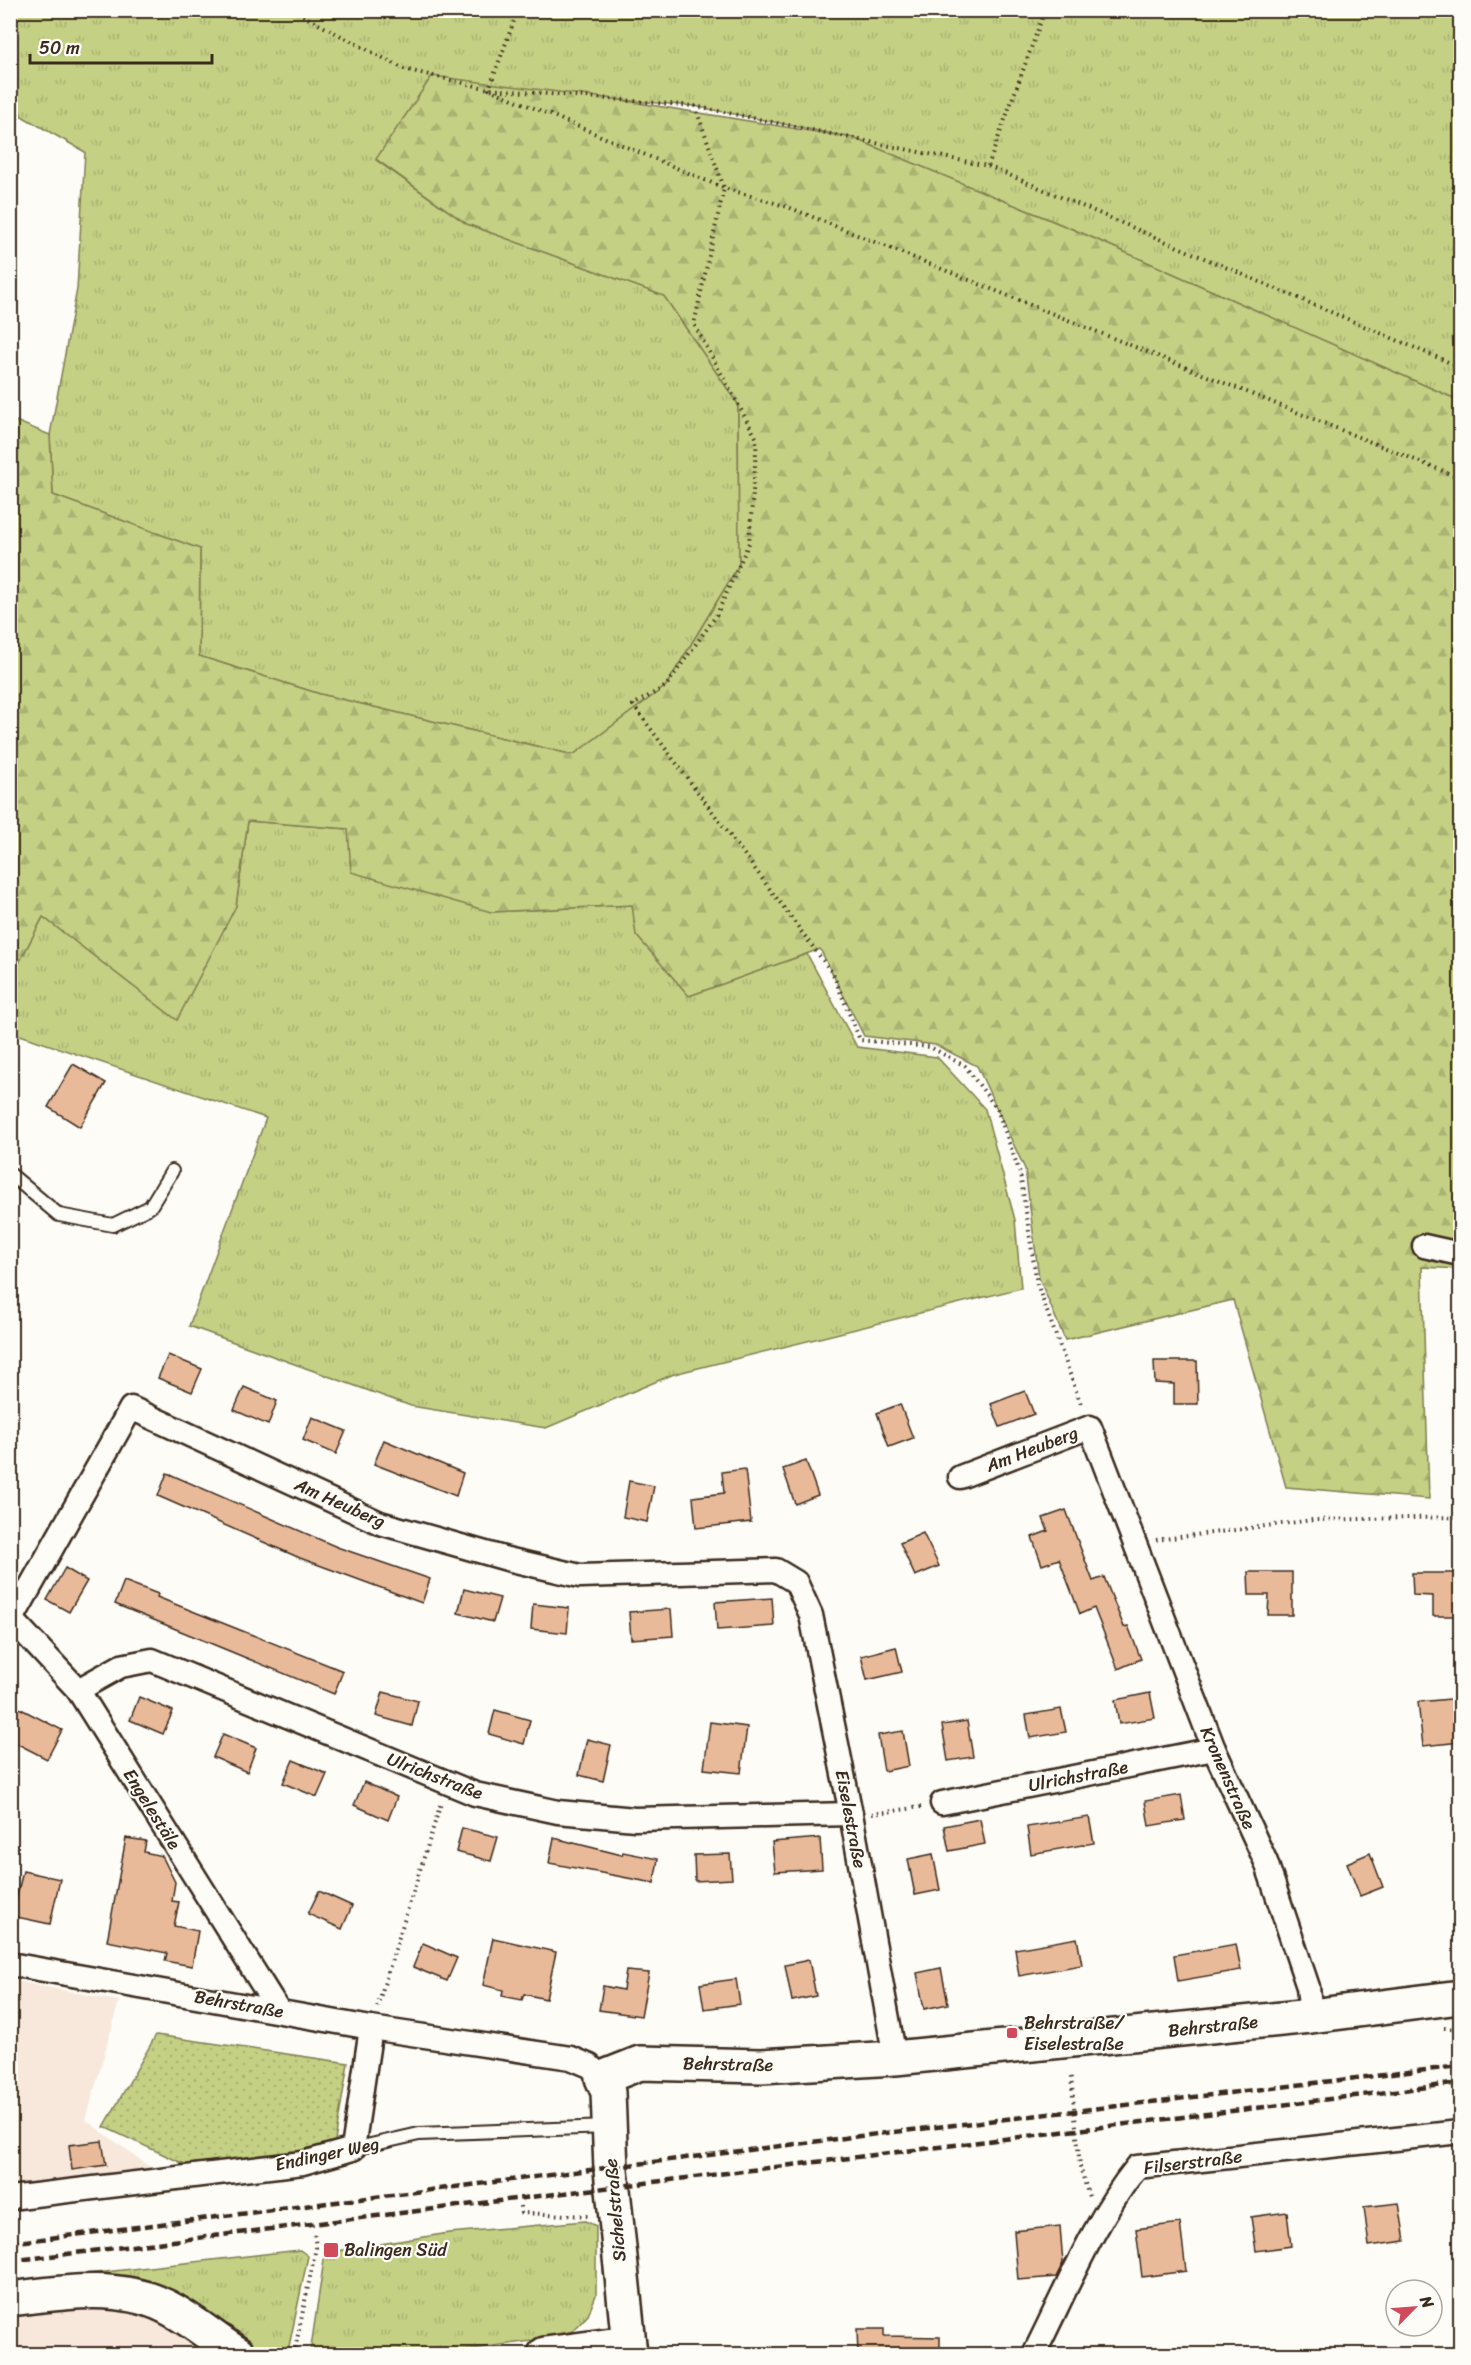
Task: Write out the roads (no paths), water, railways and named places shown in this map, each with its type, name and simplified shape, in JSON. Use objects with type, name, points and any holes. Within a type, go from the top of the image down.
[{"type":"street","points":[[1424,1246],[1461,1254]]},
{"type":"street","name":"Am Heuberg","points":[[11,1618],[131,1408],[380,1523],[507,1559],[580,1576],[776,1570],[796,1582]]},
{"type":"street","name":"Am Heuberg","points":[[960,1477],[1090,1427],[1135,1543]]},
{"type":"street","name":"Kronenstraße","points":[[1135,1543],[1214,1749],[1266,1862],[1308,1987],[1311,2016]]},
{"type":"street","name":"Eiselestraße","points":[[796,1582],[811,1615],[896,2058]]},
{"type":"street","name":"Engelestäle","points":[[11,1618],[78,1690],[279,2012]]},
{"type":"street","name":"Ulrichstraße","points":[[78,1690],[121,1666],[152,1660],[475,1794],[558,1812],[634,1819],[851,1814]]},
{"type":"street","name":"Ulrichstraße","points":[[942,1803],[1214,1749]]},
{"type":"street","name":"Behrstraße","points":[[10,1964],[371,2028],[571,2058],[590,2066],[602,2078],[640,2063],[761,2066],[896,2058],[1311,2016],[1461,1996]]},
{"type":"street","points":[[353,2149],[371,2028]]},
{"type":"street","name":"Sichelstraße","points":[[602,2078],[608,2092],[616,2218],[629,2349]]},
{"type":"street","name":"Filserstraße","points":[[1034,2355],[1103,2219],[1120,2188],[1137,2167],[1461,2132]]},
{"type":"street","name":"Endinger Weg","points":[[10,2198],[303,2163],[353,2149]]},
{"type":"street","points":[[10,2299],[102,2291],[134,2296],[165,2306],[238,2355]]},
{"type":"street","points":[[545,2355],[629,2349]]},
{"type":"lane","points":[[10,1174],[59,1215],[113,1225],[150,1207],[172,1171]]},
{"type":"lane","name":"Endinger Weg","points":[[353,2149],[419,2134],[609,2127]]},
{"type":"railway","points":[[10,2243],[860,2136],[1460,2066]]},
{"type":"railway","points":[[10,2261],[1460,2083]]},
{"type":"place","name":"Behrstraße/ Eiselestraße","points":[[1012,2033]]},
{"type":"place","name":"Balingen Süd","points":[[331,2250]]}]
